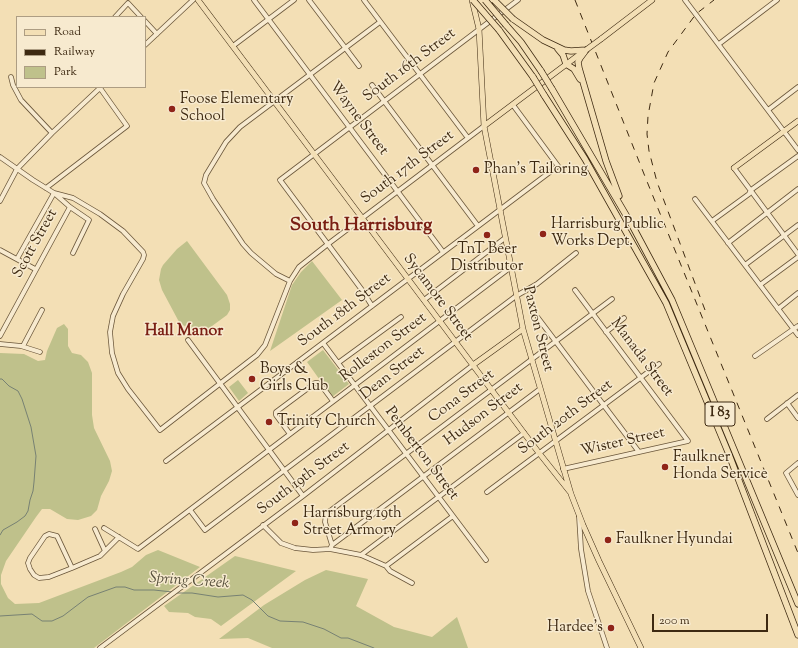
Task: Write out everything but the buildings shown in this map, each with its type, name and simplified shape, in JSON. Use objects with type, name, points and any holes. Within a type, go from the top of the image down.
[{"type":"highway","name":"I 83","points":[[472,0],[499,30],[544,94],[585,159],[666,303],[728,452],[798,635]]},
{"type":"highway","name":"I 83","points":[[485,0],[521,42],[541,71],[633,227],[672,300],[798,604]]},
{"type":"highway","points":[[494,0],[513,19],[532,33],[554,46],[571,52],[586,50]]},
{"type":"highway","points":[[554,46],[564,55],[566,64],[572,67],[576,72],[584,85],[588,98]]},
{"type":"highway","points":[[586,50],[578,62],[611,177],[633,227]]},
{"type":"main road","name":"Sycamore Street","points":[[198,0],[491,390],[572,494]]},
{"type":"main road","name":"Paxton Street","points":[[472,0],[479,29],[484,126],[510,267],[524,329],[555,441],[579,514],[599,561],[641,648]]},
{"type":"main road","name":"South 17th Street","points":[[484,126],[652,0]]},
{"type":"main road","points":[[734,168],[798,121]]},
{"type":"main road","name":"South 19th Street","points":[[473,365],[524,329]]},
{"type":"street","points":[[146,44],[193,0]]},
{"type":"street","name":"Wayne Street","points":[[254,0],[443,252]]},
{"type":"street","points":[[233,46],[294,0]]},
{"type":"street","points":[[309,0],[359,66]]},
{"type":"street","points":[[364,0],[468,138]]},
{"type":"street","name":"South 16th Street","points":[[328,244],[280,180],[518,0]]},
{"type":"street","points":[[685,0],[798,150]]},
{"type":"street","points":[[719,44],[777,0]]},
{"type":"street","points":[[116,16],[128,3],[140,16]]},
{"type":"street","points":[[146,22],[157,34]]},
{"type":"street","points":[[290,281],[276,274],[251,253],[232,229],[212,199],[204,183],[206,175],[226,142],[240,127],[380,22]]},
{"type":"street","points":[[11,78],[21,100],[52,133]]},
{"type":"street","points":[[372,85],[478,226]]},
{"type":"street","points":[[0,201],[17,169],[99,88]]},
{"type":"street","points":[[46,188],[127,126],[101,88]]},
{"type":"street","points":[[768,110],[798,88]]},
{"type":"street","name":"South 18th Street","points":[[166,461],[558,166],[513,104]]},
{"type":"street","name":"South 17th Street","points":[[54,192],[73,198],[100,214],[123,231],[143,252],[143,259],[123,294],[113,316],[110,332],[112,353],[118,373],[128,389],[160,430],[253,359],[261,350],[265,345],[290,281],[299,267],[484,126]]},
{"type":"street","points":[[712,221],[749,194],[750,190],[798,156]]},
{"type":"street","points":[[0,157],[54,192],[70,207],[90,220],[73,253]]},
{"type":"street","points":[[734,168],[798,255],[760,285]]},
{"type":"street","points":[[728,243],[798,189]]},
{"type":"street","points":[[17,259],[54,192]]},
{"type":"street","points":[[695,199],[798,335]]},
{"type":"street","name":"Scott Street","points":[[0,336],[70,207]]},
{"type":"street","points":[[745,265],[798,225]]},
{"type":"street","points":[[424,300],[505,238]]},
{"type":"street","points":[[328,244],[372,306]]},
{"type":"street","points":[[0,250],[36,269]]},
{"type":"street","name":"Dean Street","points":[[190,510],[205,530],[516,296],[537,284],[576,253]]},
{"type":"street","name":"Rolleston Street","points":[[119,537],[138,549],[510,267]]},
{"type":"street","name":"Manada Street","points":[[575,290],[688,441]]},
{"type":"street","points":[[778,308],[798,294]]},
{"type":"street","name":"Cona Street","points":[[331,547],[325,522],[326,514],[612,299]]},
{"type":"street","points":[[23,346],[42,310]]},
{"type":"street","points":[[338,363],[401,317]]},
{"type":"street","points":[[538,318],[639,452]]},
{"type":"street","points":[[606,332],[624,318]]},
{"type":"street","points":[[755,356],[798,326]]},
{"type":"street","points":[[188,340],[303,496]]},
{"type":"street","name":"Pemberton Street","points":[[323,343],[486,560]]},
{"type":"street","points":[[0,344],[23,346],[40,352]]},
{"type":"street","name":"South 20th Street","points":[[486,492],[659,364]]},
{"type":"street","name":"South 19th Street","points":[[100,648],[303,496],[473,365]]},
{"type":"street","points":[[290,434],[276,415],[276,412],[315,383],[321,384],[333,401]]},
{"type":"street","name":"Hudson Street","points":[[331,547],[540,388]]},
{"type":"street","points":[[767,419],[798,395]]},
{"type":"street","points":[[787,403],[798,418]]},
{"type":"street","points":[[361,555],[524,433]]},
{"type":"street","name":"Wister Street","points":[[564,469],[688,441]]},
{"type":"street","points":[[798,463],[786,472],[798,495]]},
{"type":"street","points":[[579,514],[581,549],[588,591],[607,648]]},
{"type":"street","points":[[386,566],[453,516]]},
{"type":"street","points":[[263,525],[281,543],[295,548],[313,550],[331,547],[361,555],[386,566],[390,571],[412,583]]},
{"type":"street","points":[[72,568],[57,536],[54,534],[45,536],[28,563],[34,575],[39,578],[49,577],[72,568],[100,556],[119,537],[104,528]]},
{"type":"street","points":[[95,530],[104,551]]},
{"type":"green space","points":[[187,241],[227,295],[230,304],[230,310],[227,315],[197,337],[193,331],[189,331],[188,328],[181,324],[178,320],[162,290],[159,280],[163,265],[177,249]]},
{"type":"green space","points":[[312,261],[342,300],[270,351],[292,285],[301,272]]},
{"type":"green space","points":[[64,324],[68,329],[68,346],[72,353],[81,355],[88,362],[92,373],[92,415],[94,428],[110,461],[112,471],[109,481],[101,496],[97,510],[91,516],[78,520],[67,519],[50,509],[42,509],[6,561],[1,575],[1,584],[8,598],[15,604],[39,603],[121,572],[132,567],[146,555],[158,550],[200,567],[94,648],[0,648],[0,353],[24,354],[38,361],[45,360],[47,351],[57,328]]},
{"type":"green space","points":[[323,350],[349,384],[332,397],[307,362]]},
{"type":"green space","points":[[238,380],[248,393],[239,401],[229,387]]},
{"type":"green space","points":[[235,556],[296,571],[221,626],[211,619],[195,617],[188,613],[169,612],[164,606]]},
{"type":"green space","points":[[326,570],[368,579],[356,606],[394,627],[432,637],[457,617],[468,648],[272,648],[248,638],[219,639],[264,605],[305,580]]},
{"type":"waterway","name":"Spring Creek","points":[[0,379],[18,391],[22,399],[31,427],[36,456],[33,491],[28,511],[25,516],[3,530],[0,535]]},
{"type":"waterway","name":"Spring Creek","points":[[0,616],[32,614],[42,621],[52,621],[63,616],[88,597],[116,587],[125,587],[134,590],[172,592]]},
{"type":"waterway","name":"Spring Creek","points":[[177,593],[192,593],[218,597],[243,595],[252,600],[268,616],[280,621],[303,622],[324,629],[341,638],[348,638],[374,648]]},
{"type":"railway","points":[[575,0],[798,553]]},
{"type":"railway","points":[[705,310],[657,182],[649,151],[647,134],[648,116],[654,83],[668,52],[696,14],[714,0]]},
{"type":"place","name":"Foose Elementary School","points":[[172,109]]},
{"type":"place","name":"Phan's Tailoring","points":[[476,170]]},
{"type":"place","name":"Harrisburg Public Works Dept.","points":[[543,234]]},
{"type":"place","name":"TnT Beer Distributor","points":[[487,235]]},
{"type":"place","name":"Boys & Girls Club","points":[[252,379]]},
{"type":"place","name":"Trinity Church","points":[[269,422]]},
{"type":"place","name":"Faulkner Honda Service","points":[[665,467]]},
{"type":"place","name":"Harrisburg 19th Street Armory","points":[[295,523]]},
{"type":"place","name":"Faulkner Hyundai","points":[[608,540]]},
{"type":"place","name":"Hardee's","points":[[611,628]]},
{"type":"district","name":"South Harrisburg","points":[[361,227]]},
{"type":"district","name":"Hall Manor","points":[[184,332]]}]
